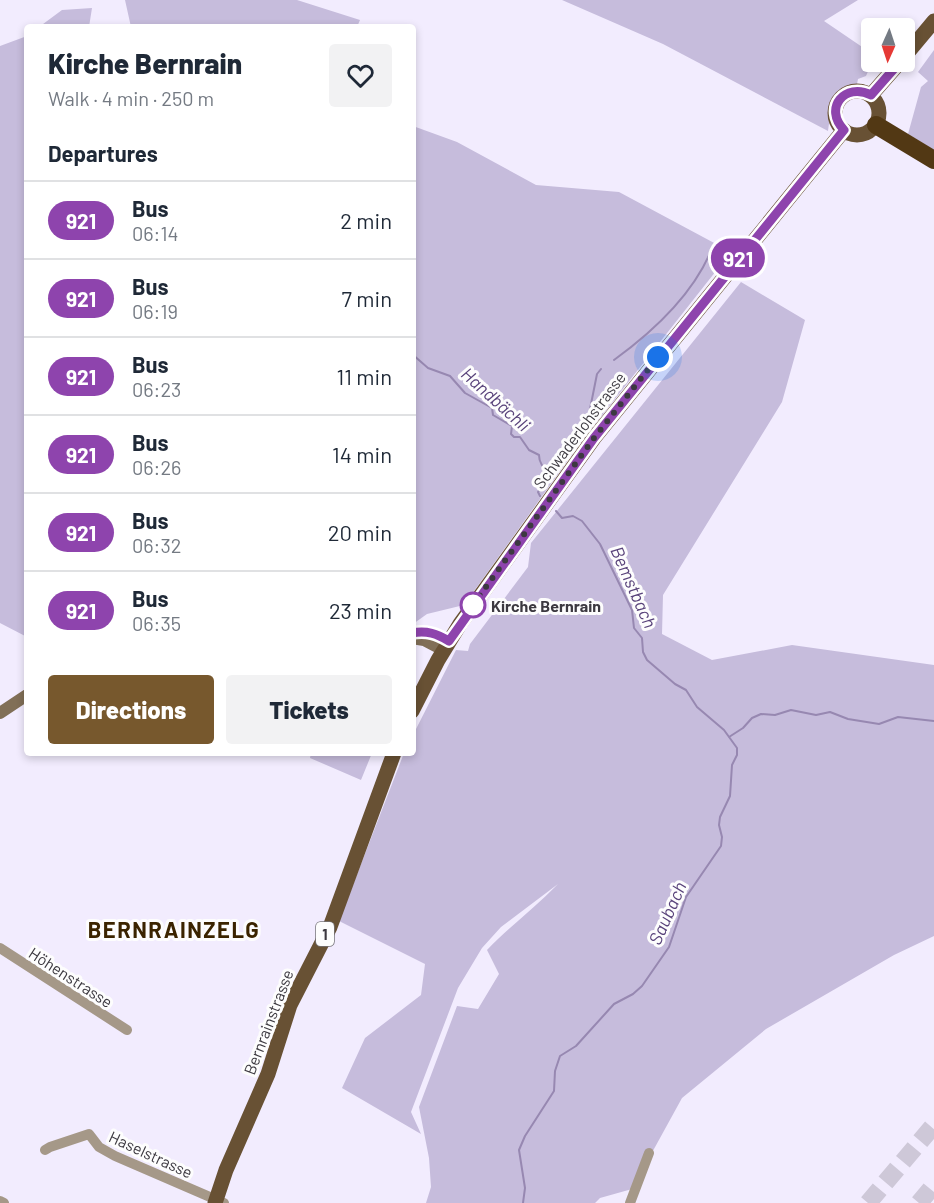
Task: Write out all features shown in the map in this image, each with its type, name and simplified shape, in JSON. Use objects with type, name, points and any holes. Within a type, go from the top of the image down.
[{"type":"highway","points":[[876,124],[934,160]]},
{"type":"main road","points":[[915,44],[934,21]]},
{"type":"main road","points":[[871,95],[891,72]]},
{"type":"main road","points":[[857,90],[871,95],[876,100],[880,112],[876,124],[865,134],[858,135],[844,130],[839,126],[835,114],[838,102],[849,92],[857,90]]},
{"type":"main road","name":"Schwaderlohstrasse","points":[[446,646],[594,438],[844,130]]},
{"type":"main road","points":[[416,632],[436,634],[446,646]]},
{"type":"main road","points":[[416,639],[446,646]]},
{"type":"main road","points":[[416,703],[446,646]]},
{"type":"main road","points":[[0,713],[24,697]]},
{"type":"main road","name":"Bernrainstrasse","points":[[218,1202],[226,1170],[268,1074],[290,1005],[330,927],[393,756]]},
{"type":"street","name":"Höhenstrasse","points":[[0,948],[127,1030]]},
{"type":"street","name":"Haselstrasse","points":[[45,1150],[89,1134],[99,1147],[115,1156],[218,1202]]},
{"type":"street","points":[[630,1203],[649,1153]]},
{"type":"shaded area","points":[[125,0],[297,0],[360,20],[358,24],[130,24]]},
{"type":"shaded area","points":[[562,0],[858,0],[824,21],[861,46],[861,72],[868,72],[866,76],[858,79],[857,84],[838,97],[832,108],[828,131],[663,44]]},
{"type":"shaded area","points":[[92,8],[89,24],[43,24],[62,10]]},
{"type":"shaded area","points":[[24,37],[24,635],[0,623],[0,46]]},
{"type":"shaded area","points":[[934,50],[934,150],[908,134],[921,87],[928,81],[918,72]]},
{"type":"shaded area","points":[[416,127],[457,142],[536,185],[619,192],[731,252],[581,442],[464,605],[427,614],[416,622]]},
{"type":"shaded area","points":[[741,282],[805,320],[782,402],[663,595],[662,634],[712,660],[792,645],[934,665],[934,936],[894,955],[766,1029],[682,1098],[632,1189],[600,1198],[595,1203],[426,1203],[431,1187],[429,1158],[419,1107],[457,1006],[478,1009],[499,974],[487,950],[558,884],[501,927],[482,948],[458,988],[411,1112],[421,1134],[342,1088],[365,1038],[421,995],[425,964],[339,921],[403,756],[416,756],[416,729],[456,650],[468,651],[470,644],[528,567],[531,543]]},
{"type":"shaded area","points":[[310,756],[371,756],[361,780],[310,758]]},
{"type":"waterway","name":"Bemstbach","points":[[614,360],[644,337],[672,310],[696,280],[713,246]]},
{"type":"waterway","name":"Handbächli","points":[[416,358],[428,368],[450,376],[465,393],[492,408],[493,415],[512,426],[511,434],[514,437],[520,437],[529,450],[539,455],[541,463],[550,474]]},
{"type":"waterway","name":"Bemstbach","points":[[540,496],[538,492],[569,446],[582,435],[587,424],[597,374],[601,369]]},
{"type":"waterway","name":"Saubach","points":[[523,1203],[525,1188],[519,1150],[525,1136],[554,1091],[555,1071],[560,1056],[576,1046],[614,1004],[633,994],[642,986],[669,947],[686,897],[721,846],[720,817],[730,796],[732,765],[737,755],[737,748],[724,730],[697,707],[686,690],[675,684],[647,660],[643,652],[642,638],[634,628],[632,610],[600,544],[582,521],[573,516],[562,518],[556,511]]},
{"type":"waterway","name":"Saubach","points":[[729,737],[743,728],[752,718],[761,714],[775,715],[791,710],[816,715],[830,712],[848,719],[879,724],[898,717],[934,721]]},
{"type":"tunnel","points":[[868,1203],[934,1125]]},
{"type":"tunnel","points":[[919,1203],[934,1185]]},
{"type":"bus line","name":"921","points":[[416,632],[436,634],[449,641],[594,438],[844,130],[836,120],[838,102],[849,92],[857,90],[871,95],[891,72]]},
{"type":"place","name":"Kirche Bernrain","points":[[473,605]]},
{"type":"district","name":"BERNRAINZELG","points":[[174,929]]},
{"type":"route","points":[[473,605],[470,609],[594,438],[658,357]]}]
